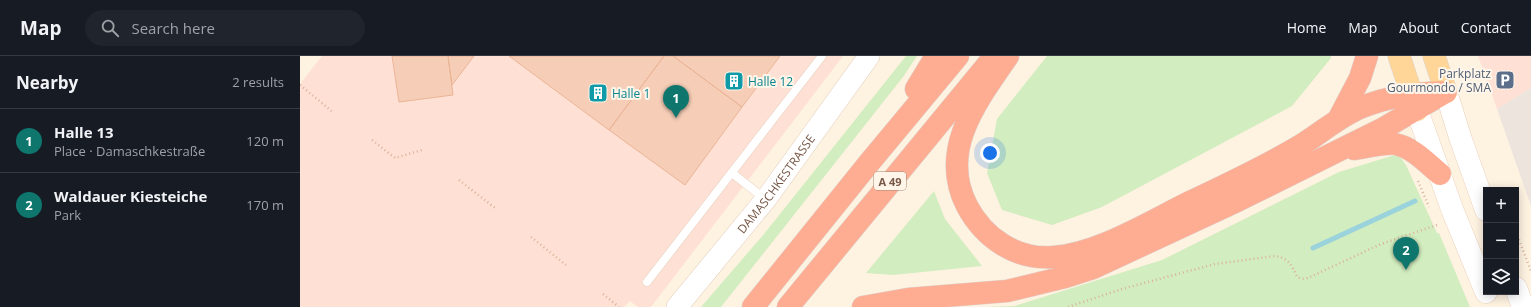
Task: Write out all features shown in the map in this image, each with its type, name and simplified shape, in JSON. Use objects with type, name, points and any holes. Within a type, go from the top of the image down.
[{"type":"highway","points":[[869,163],[936,56]]},
{"type":"highway","name":"A 49","points":[[753,307],[869,163],[958,56]]},
{"type":"highway","name":"A 49","points":[[788,307],[994,56]]},
{"type":"highway","points":[[1008,56],[974,108],[964,127],[957,157],[958,186],[963,199],[979,225],[1002,245],[1014,251],[1033,256],[1053,257],[1079,253],[1120,237],[1264,165],[1302,144],[1338,120],[1374,102],[1389,98],[1414,102]]},
{"type":"highway","points":[[1338,120],[1360,78],[1367,56]]},
{"type":"highway","points":[[863,307],[908,299],[1007,291],[1065,277],[1093,268],[1237,201],[1333,153],[1414,102],[1446,92]]},
{"type":"highway","points":[[1333,153],[1395,144],[1411,151],[1440,174]]},
{"type":"main road","points":[[1399,56],[1452,209],[1483,285]]},
{"type":"main road","points":[[1434,56],[1461,140],[1483,202]]},
{"type":"main road","points":[[1487,295],[1492,307]]},
{"type":"main road","points":[[1519,295],[1523,307]]},
{"type":"street","name":"DAMASCHKESTRASSE","points":[[677,307],[766,199],[866,57]]},
{"type":"lane","points":[[647,282],[822,56]]},
{"type":"lane","points":[[732,173],[766,199]]},
{"type":"path","points":[[300,85],[334,113]]},
{"type":"path","points":[[372,140],[395,158],[422,150]]},
{"type":"path","points":[[459,180],[495,208]]},
{"type":"path","points":[[1068,307],[1122,289],[1215,264],[1275,256],[1284,258],[1291,264],[1296,277],[1302,279],[1308,278],[1381,244],[1437,225]]},
{"type":"path","points":[[532,237],[566,265]]},
{"type":"path","points":[[1519,240],[1531,270]]},
{"type":"path","points":[[603,294],[619,307]]},
{"type":"shaded area","points":[[322,56],[843,56],[651,307],[638,307],[630,301],[624,307],[300,307],[300,84]]},
{"type":"shaded area","points":[[1478,56],[1531,56],[1531,88],[1497,109]]},
{"type":"shaded area","points":[[1531,88],[1531,206],[1497,109]]},
{"type":"green space","points":[[906,56],[917,56],[903,77],[721,307],[701,307],[764,234]]},
{"type":"green space","points":[[1047,56],[1331,56],[1331,58],[1292,106],[1102,207],[1052,225],[1002,210],[987,173],[997,119]]},
{"type":"green space","points":[[1398,154],[1406,165],[1437,233],[1439,233],[1470,307],[983,307],[1014,306],[1162,260],[1339,172]]},
{"type":"green space","points":[[934,191],[945,219],[982,266],[893,275],[866,273]]},
{"type":"building","points":[[392,56],[448,56],[453,95],[399,102]]},
{"type":"building","points":[[448,56],[474,56],[452,85]]},
{"type":"building","name":"Halle 1","points":[[509,56],[664,56],[609,130]]},
{"type":"building","points":[[664,56],[673,56],[742,107],[685,185],[609,130]]},
{"type":"building","name":"Halle 12","points":[[673,56],[780,56],[742,107]]},
{"type":"waterway","points":[[1313,248],[1415,201]]},
{"type":"place","name":"Parkplatz Gourmondo / SMA","points":[[1505,80]]},
{"type":"place","name":"Halle 12","points":[[734,81]]},
{"type":"place","name":"Halle 1","points":[[598,93]]},
{"type":"place","name":"Halle 13","points":[[676,118]]},
{"type":"place","name":"Waldauer Kiesteiche","points":[[1406,270]]}]
